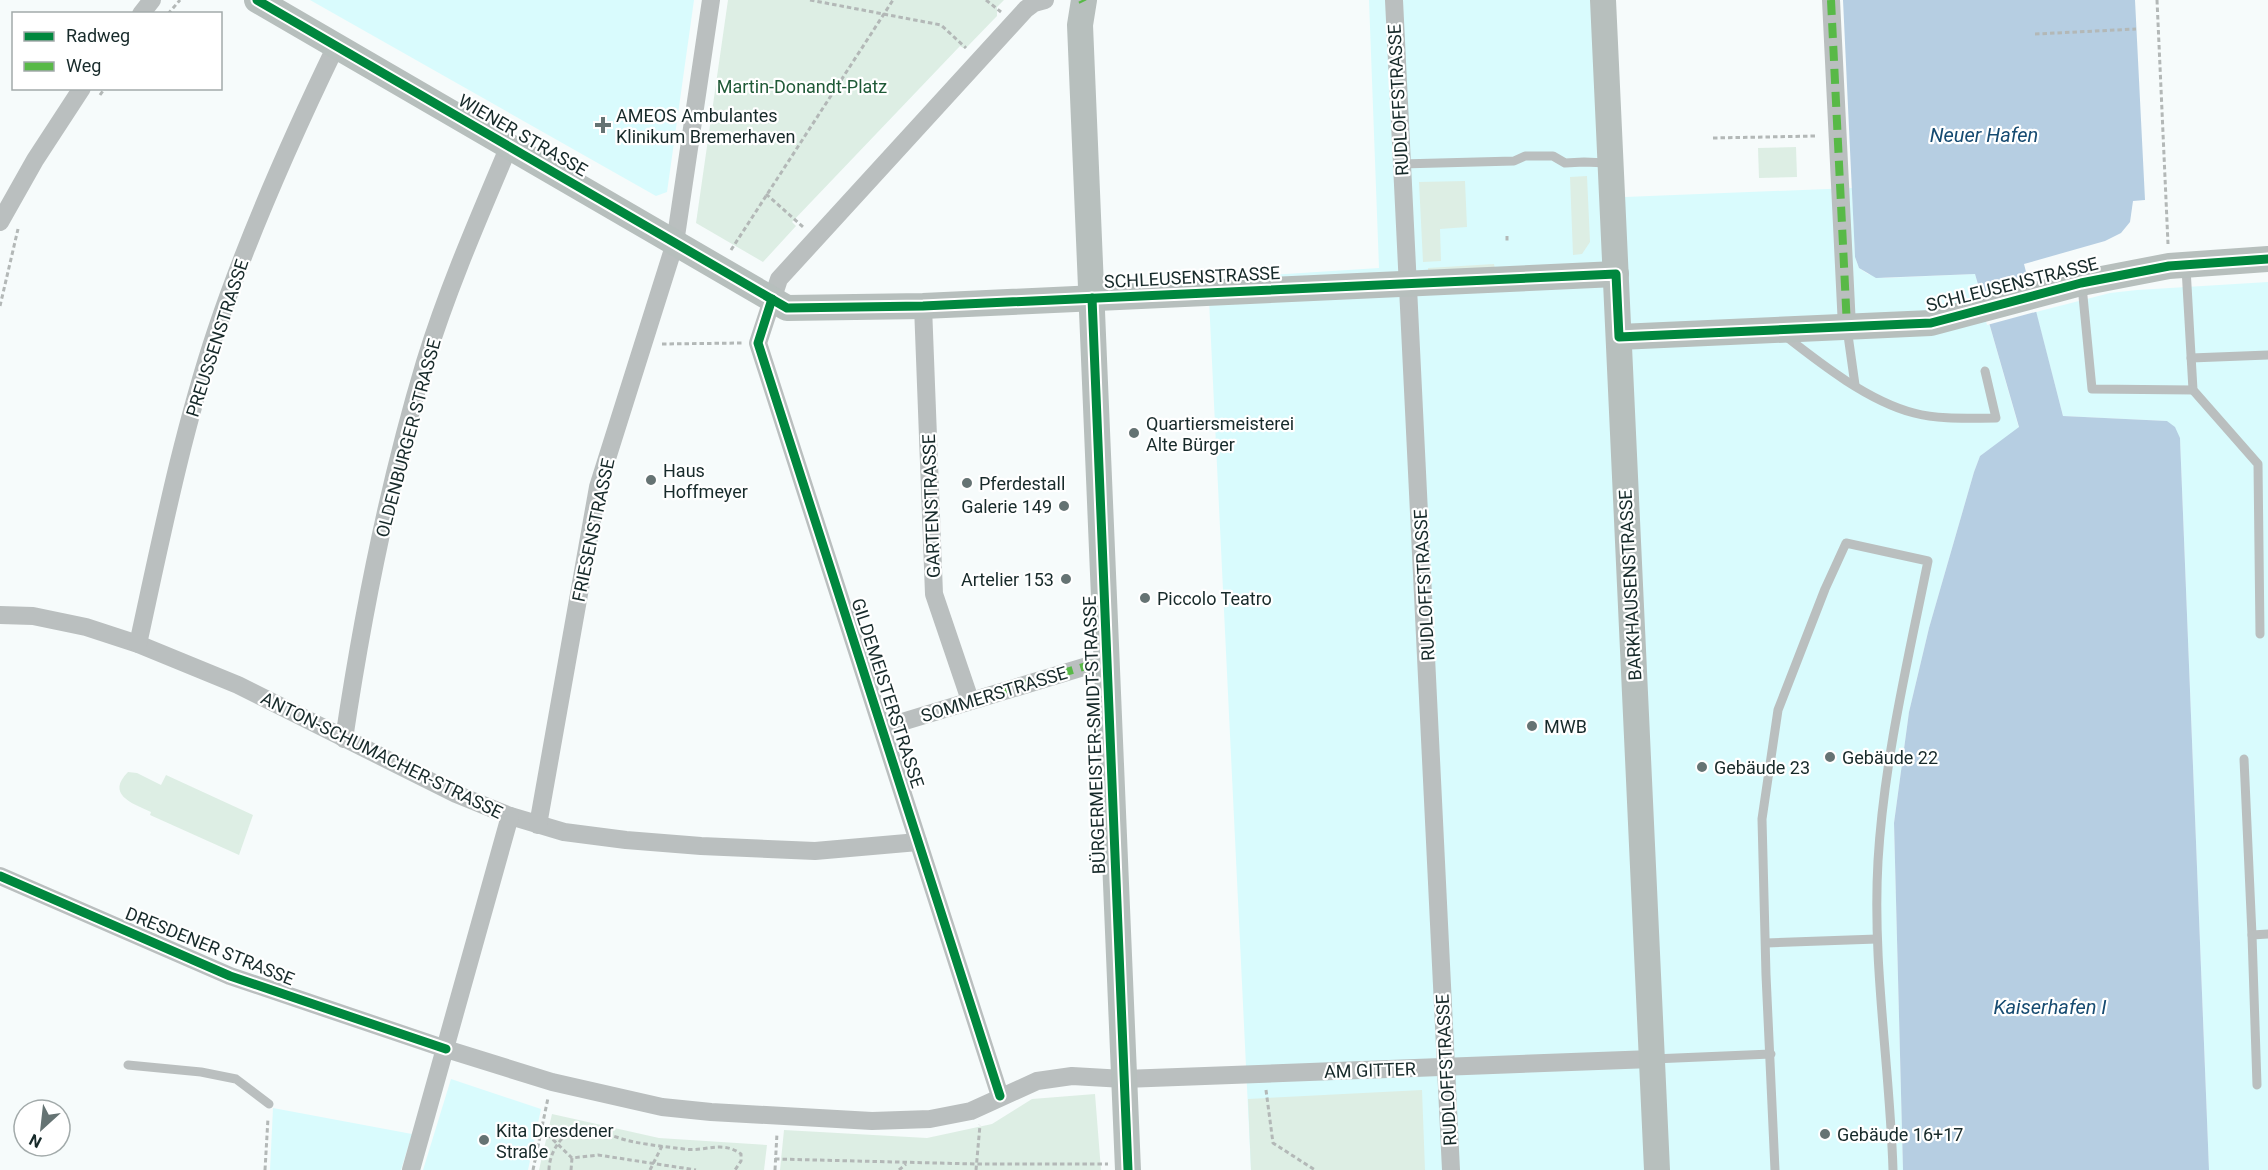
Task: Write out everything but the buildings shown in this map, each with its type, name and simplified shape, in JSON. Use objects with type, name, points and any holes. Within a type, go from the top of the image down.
[{"type":"street","points":[[143,12],[152,0]]},
{"type":"street","name":"WIENER STRASSE","points":[[257,0],[772,299]]},
{"type":"street","name":"FRIESENSTRASSE","points":[[538,825],[598,487],[675,243],[711,0]]},
{"type":"street","points":[[758,343],[779,279],[1026,9],[1034,3],[1045,0]]},
{"type":"street","name":"RUDLOFFSTRASSE","points":[[1394,0],[1451,1170]]},
{"type":"street","name":"BARKHAUSENSTRASSE","points":[[1603,0],[1657,1170]]},
{"type":"street","points":[[1831,0],[1847,327]]},
{"type":"street","name":"BÜRGERMEISTER-SMIDT-STRASSE","points":[[1081,1],[1080,26],[1128,1167]]},
{"type":"street","name":"PREUSSENSTRASSE","points":[[138,644],[167,510],[216,332],[287,148],[336,46]]},
{"type":"street","points":[[0,222],[35,160],[90,93]]},
{"type":"street","name":"OLDENBURGER STRASSE","points":[[344,740],[356,662],[384,519],[404,439],[426,361],[463,255],[509,146]]},
{"type":"street","name":"SCHLEUSENSTRASSE","points":[[1618,337],[1930,323],[2081,283],[2177,266],[2268,259]]},
{"type":"street","name":"SCHLEUSENSTRASSE","points":[[772,299],[787,308],[923,306],[1616,274]]},
{"type":"street","name":"GARTENSTRASSE","points":[[923,306],[934,594],[970,700]]},
{"type":"street","name":"GILDEMEISTERSTRASSE","points":[[758,343],[1000,1096]]},
{"type":"street","name":"ANTON-SCHUMACHER-STRASSE","points":[[0,615],[33,616],[86,627],[138,644],[238,685],[456,794],[538,825],[626,840],[815,851],[918,842]]},
{"type":"street","name":"SOMMERSTRASSE","points":[[882,728],[1107,660]]},
{"type":"street","points":[[411,1170],[510,816]]},
{"type":"street","name":"DRESDENER STRASSE","points":[[0,876],[230,976],[552,1082],[662,1107],[778,1116],[872,1120],[930,1119],[971,1111],[982,1106]]},
{"type":"street","name":"AM GITTER","points":[[982,1106],[1036,1081],[1072,1076],[1124,1079],[1652,1059]]},
{"type":"lane","points":[[1401,164],[1514,161],[1525,156],[1553,156],[1565,164],[1611,163]]},
{"type":"lane","points":[[2177,266],[2191,358],[2193,390],[2258,464],[2260,634]]},
{"type":"lane","points":[[2081,283],[2092,389],[2193,390]]},
{"type":"lane","points":[[1847,327],[1855,385]]},
{"type":"lane","points":[[1776,330],[1827,369],[1874,396],[1913,413],[1957,419],[1996,418],[1986,371]]},
{"type":"lane","points":[[2191,358],[2268,355]]},
{"type":"lane","points":[[1775,1170],[1762,819],[1778,710],[1825,589],[1846,543],[1928,561],[1890,751],[1878,861],[1877,939],[1892,1114],[1893,1170]]},
{"type":"lane","points":[[2244,759],[2258,1085]]},
{"type":"lane","points":[[2252,935],[2268,934]]},
{"type":"lane","points":[[1766,943],[1877,939]]},
{"type":"lane","points":[[1652,1059],[1771,1054]]},
{"type":"lane","points":[[128,1065],[201,1072],[237,1079],[269,1104]]},
{"type":"path","points":[[170,12],[180,0]]},
{"type":"path","points":[[810,0],[940,25],[967,49],[974,42]]},
{"type":"path","points":[[720,268],[893,0]]},
{"type":"path","points":[[986,0],[1002,13]]},
{"type":"path","points":[[2155,0],[2177,266]]},
{"type":"path","points":[[2035,34],[2136,29]]},
{"type":"path","points":[[1713,138],[1816,136]]},
{"type":"path","points":[[766,194],[817,239]]},
{"type":"path","points":[[0,306],[21,221]]},
{"type":"path","points":[[1507,236],[1507,243]]},
{"type":"path","points":[[642,345],[758,343]]},
{"type":"path","points":[[1264,1074],[1273,1143],[1315,1170]]},
{"type":"path","points":[[533,1170],[552,1082]]},
{"type":"path","points":[[265,1170],[269,1104]]},
{"type":"path","points":[[976,1170],[982,1106]]},
{"type":"path","points":[[775,1170],[778,1116]]},
{"type":"path","points":[[542,1129],[572,1158],[571,1170]]},
{"type":"path","points":[[549,1170],[551,1158],[564,1135],[575,1131],[592,1130],[633,1142],[691,1150],[731,1147],[741,1154],[741,1161],[735,1170]]},
{"type":"path","points":[[650,1170],[662,1146]]},
{"type":"path","points":[[572,1158],[598,1155],[696,1170]]},
{"type":"path","points":[[775,1159],[908,1163],[1081,1164],[1128,1167]]},
{"type":"path","points":[[899,1170],[908,1163]]},
{"type":"path","points":[[1081,1164],[1081,1170]]},
{"type":"shaded area","name":"AMEOS Ambulantes Klinikum Bremerhaven","points":[[310,0],[694,0],[667,192],[656,196]]},
{"type":"shaded area","points":[[1369,0],[1594,0],[1600,198],[1852,188],[1855,257],[1859,268],[1868,274],[1884,278],[1975,274],[2019,428],[1980,456],[1929,628],[1909,712],[1894,823],[1903,1170],[1251,1170],[1208,279],[1379,268]]},
{"type":"shaded area","points":[[2268,282],[2268,1170],[2209,1170],[2180,438],[2167,421],[2063,416],[2036,312],[2110,293]]},
{"type":"shaded area","name":"Kita Dresdener Straße","points":[[451,1079],[541,1109],[528,1170],[423,1170]]},
{"type":"shaded area","points":[[273,1108],[412,1134],[401,1170],[270,1170]]},
{"type":"green space","name":"Martin-Donandt-Platz","points":[[728,0],[1004,0],[997,7],[997,16],[965,49],[960,46],[792,222],[796,226],[763,262],[696,223]]},
{"type":"green space","points":[[1796,147],[1797,177],[1759,178],[1758,148]]},
{"type":"green space","points":[[1587,176],[1590,242],[1582,254],[1573,255],[1570,177]]},
{"type":"green space","points":[[1465,181],[1467,227],[1440,229],[1441,261],[1423,262],[1419,182]]},
{"type":"green space","points":[[1494,264],[1495,269],[1428,270],[1428,268]]},
{"type":"green space","points":[[128,772],[137,773],[161,785],[166,775],[253,815],[239,855],[150,815],[151,812],[129,801],[120,792],[122,780]]},
{"type":"green space","points":[[1422,1090],[1425,1170],[1251,1170],[1248,1099]]},
{"type":"green space","points":[[1095,1094],[1101,1170],[780,1170],[784,1130],[927,1138],[992,1124],[1032,1099]]},
{"type":"green space","points":[[552,1114],[659,1138],[767,1145],[764,1170],[539,1170]]},
{"type":"water","name":"Kaiserhafen I","points":[[1843,0],[2135,0],[2145,200],[2133,201],[2130,222],[2121,233],[2105,241],[2024,264],[2063,416],[2167,421],[2175,427],[2180,438],[2209,1170],[1903,1170],[1894,823],[1909,712],[1929,628],[1980,456],[2019,427],[1975,274],[1876,278],[1859,268],[1855,257]]},
{"type":"pier","points":[[2031,279],[2039,311],[1987,325],[1978,293]]},
{"type":"marked path","points":[[1831,0],[1847,327]]},
{"type":"marked path","points":[[970,700],[1107,660]]},
{"type":"cycle path","points":[[257,0],[787,308],[923,306],[1616,274],[1619,337],[1931,323],[2081,283],[2169,266],[2268,259]]},
{"type":"cycle path","points":[[1092,298],[1128,1170]]},
{"type":"cycle path","points":[[772,299],[758,343],[1000,1096]]},
{"type":"cycle path","points":[[0,876],[230,976],[446,1049]]},
{"type":"place","name":"AMEOS Ambulantes Klinikum Bremerhaven","points":[[603,125]]},
{"type":"place","name":"Quartiersmeisterei Alte Bürger","points":[[1134,433]]},
{"type":"place","name":"Haus Hoffmeyer","points":[[651,480]]},
{"type":"place","name":"Pferdestall","points":[[967,483]]},
{"type":"place","name":"Galerie 149","points":[[1064,506]]},
{"type":"place","name":"Artelier 153","points":[[1066,579]]},
{"type":"place","name":"Piccolo Teatro","points":[[1145,598]]},
{"type":"place","name":"MWB","points":[[1532,726]]},
{"type":"place","name":"Gebäude 22","points":[[1830,757]]},
{"type":"place","name":"Gebäude 23","points":[[1702,767]]},
{"type":"place","name":"Gebäude 16+17","points":[[1825,1134]]},
{"type":"place","name":"Kita Dresdener Straße","points":[[484,1140]]},
{"type":"water label","name":"Neuer Hafen","points":[[1984,135]]}]
